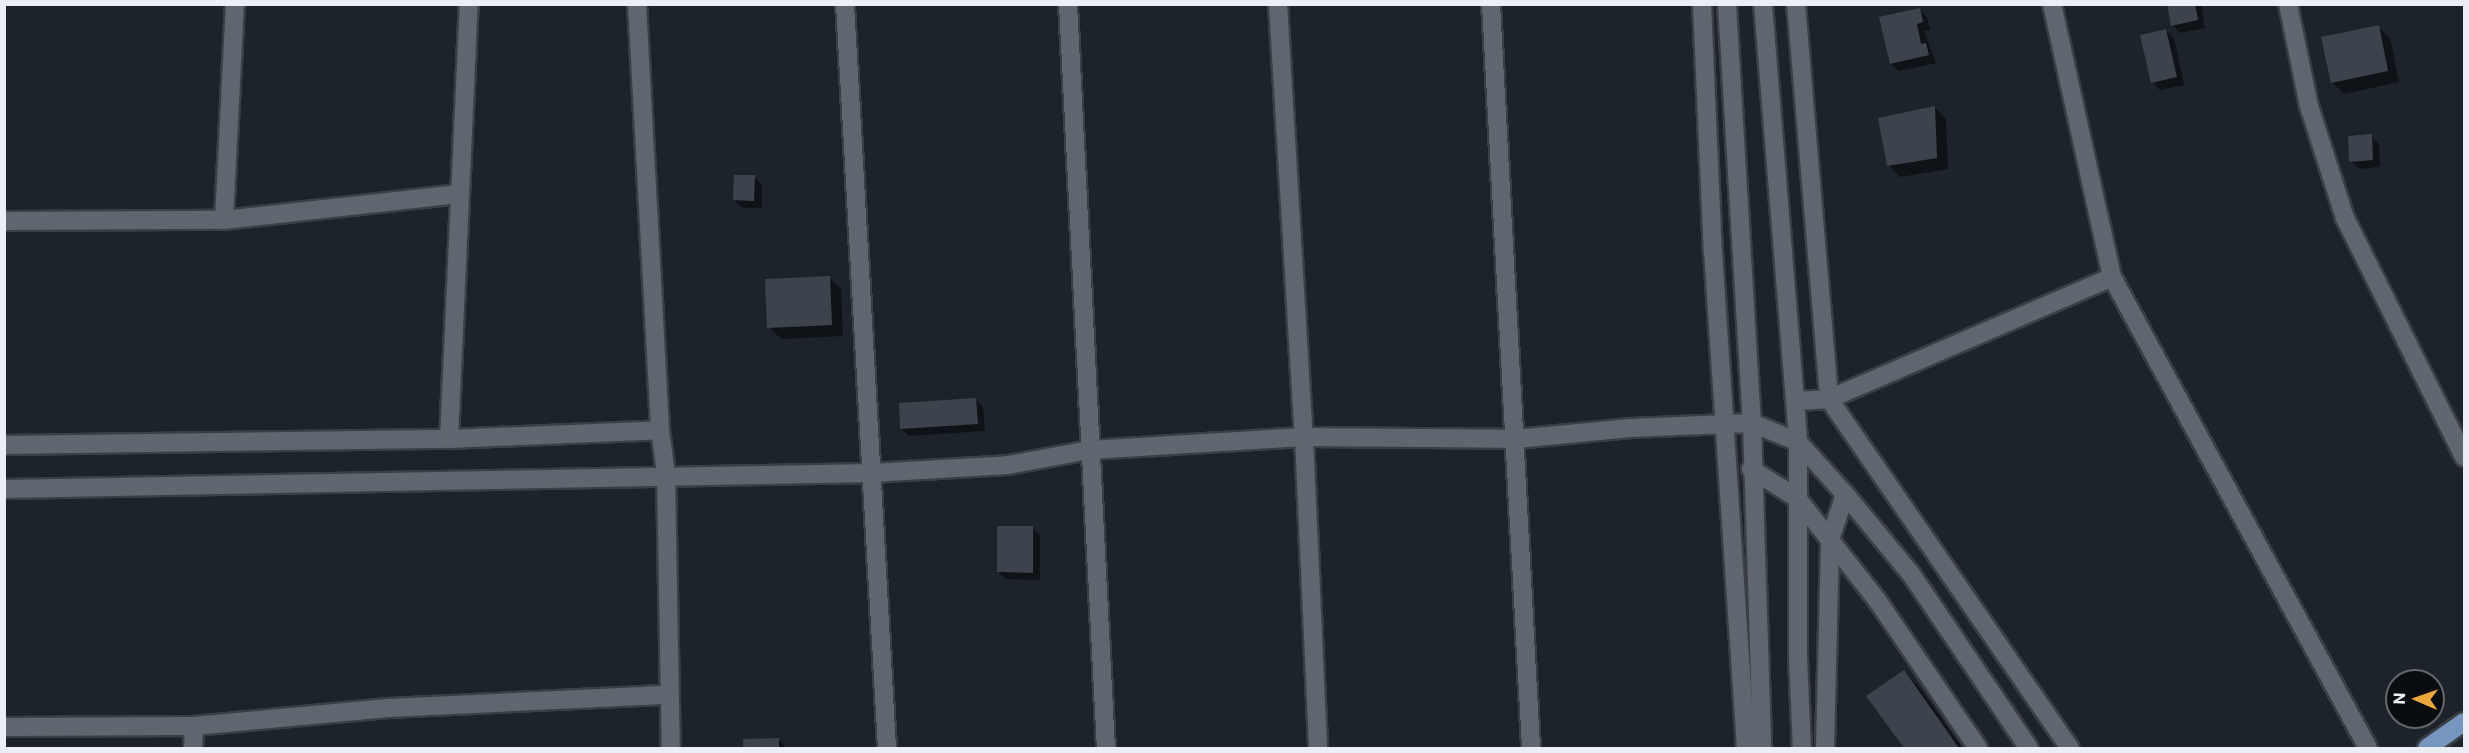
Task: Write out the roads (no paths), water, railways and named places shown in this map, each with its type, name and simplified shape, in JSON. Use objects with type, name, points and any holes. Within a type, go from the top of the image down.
[{"type":"main road","points":[[2427,748],[2464,722]]},
{"type":"street","points":[[224,220],[235,4]]},
{"type":"street","points":[[450,439],[469,4]]},
{"type":"street","points":[[637,4],[660,430],[666,474],[670,748]]},
{"type":"street","points":[[844,4],[886,748]]},
{"type":"street","points":[[1068,4],[1106,748]]},
{"type":"street","points":[[1278,4],[1304,437],[1318,748]]},
{"type":"street","points":[[1491,4],[1531,748]]},
{"type":"street","points":[[1702,4],[1713,251],[1746,748]]},
{"type":"street","points":[[1726,4],[1752,423],[1751,469],[1762,748]]},
{"type":"street","points":[[1763,4],[1798,442],[1802,748]]},
{"type":"street","points":[[1796,4],[1829,399],[2070,748]]},
{"type":"street","points":[[2052,4],[2112,277],[2368,748]]},
{"type":"street","points":[[2288,4],[2309,106],[2346,218],[2464,457]]},
{"type":"street","points":[[4,221],[224,220],[460,195]]},
{"type":"street","points":[[1795,401],[1829,399],[2112,277]]},
{"type":"street","points":[[4,489],[666,474],[871,473],[1008,465],[1090,450],[1304,437],[1516,439],[1630,428],[1752,423],[1798,442],[1845,494],[1911,574],[2029,748]]},
{"type":"street","points":[[4,445],[450,439],[660,430]]},
{"type":"street","points":[[1751,469],[1797,498],[1877,600],[1978,748]]},
{"type":"street","points":[[1825,748],[1830,540],[1845,494]]},
{"type":"street","points":[[4,728],[194,726],[388,708],[668,695]]},
{"type":"street","points":[[193,748],[194,726]]}]
